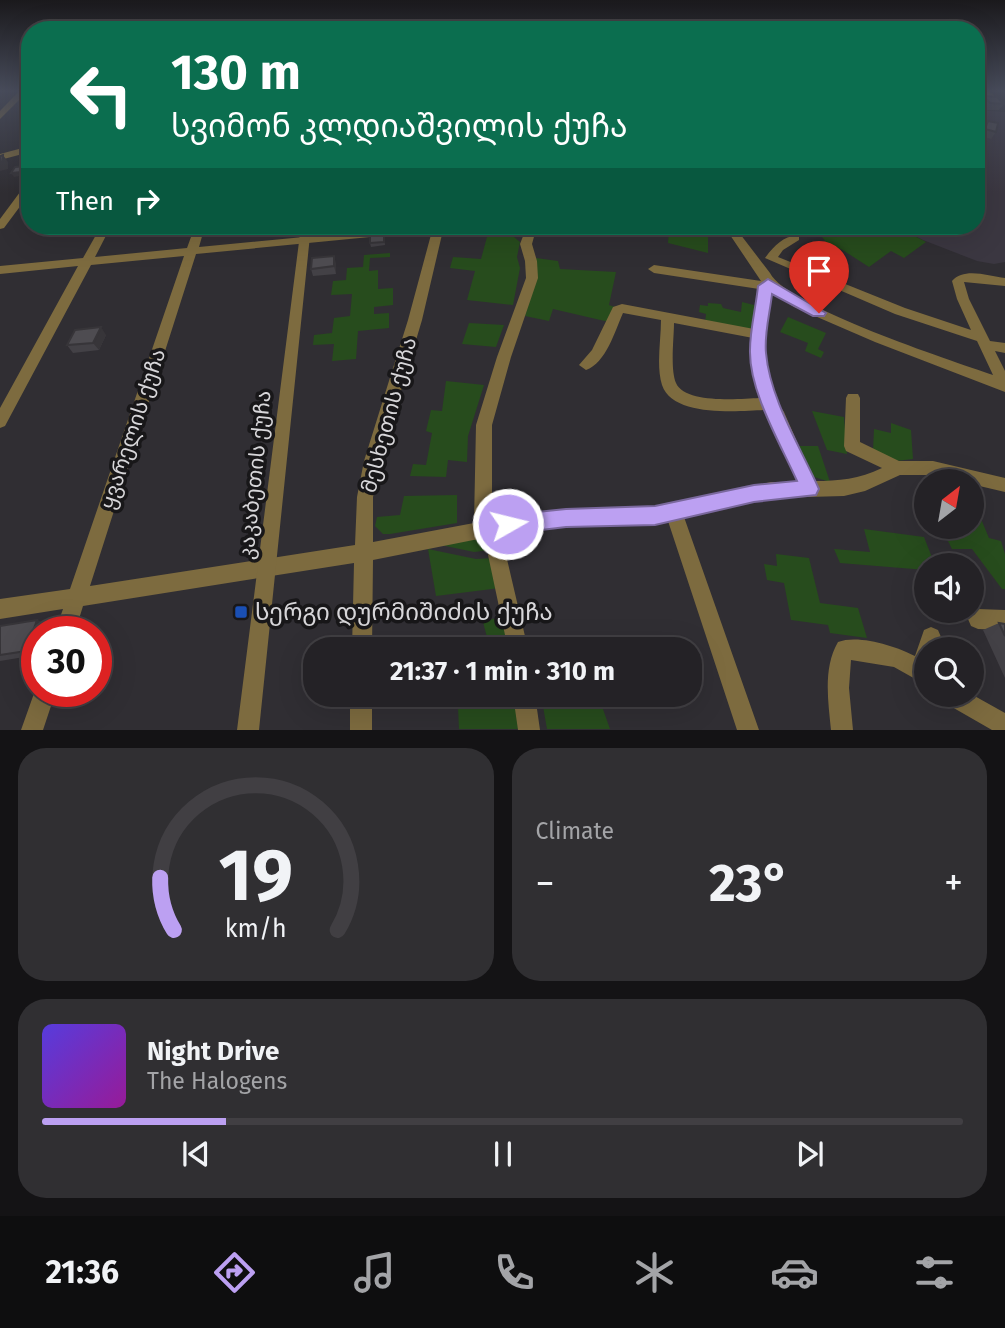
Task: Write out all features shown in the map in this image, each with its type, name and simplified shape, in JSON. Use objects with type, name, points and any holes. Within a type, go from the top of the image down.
[{"type":"street","points":[[0,157],[21,151]]},
{"type":"street","points":[[0,226],[21,199]]},
{"type":"street","points":[[0,422],[101,235]]},
{"type":"street","name":"ყვარელის ქუჩა","points":[[70,616],[197,235]]},
{"type":"street","points":[[0,270],[191,251],[292,235]]},
{"type":"street","name":"კაკაბეთის ქუჩა","points":[[248,730],[305,235]]},
{"type":"street","name":"მესხეთის ქუჩა","points":[[362,637],[365,497],[372,461],[415,320],[437,235]]},
{"type":"street","points":[[483,529],[484,425],[532,278],[527,235]]},
{"type":"street","points":[[735,235],[766,276],[758,351],[769,404],[776,412],[809,489]]},
{"type":"street","points":[[795,238],[779,248],[771,258],[915,316],[1005,348]]},
{"type":"street","points":[[654,269],[767,285],[798,304],[880,339],[1005,385]]},
{"type":"street","points":[[1005,282],[963,277],[958,281],[963,299],[1005,385]]},
{"type":"street","points":[[586,365],[597,353],[618,310],[627,308],[760,335]]},
{"type":"street","points":[[668,316],[668,381],[674,392],[704,404],[769,404]]},
{"type":"street","points":[[853,398],[852,446],[898,468]]},
{"type":"street","points":[[0,609],[362,553],[483,529],[545,520],[674,513],[763,492],[844,488],[865,484],[898,468],[933,468],[1005,485]]},
{"type":"street","points":[[674,513],[748,730]]},
{"type":"street","points":[[497,555],[515,637]]},
{"type":"street","points":[[984,619],[1005,620]]},
{"type":"street","points":[[842,730],[839,661],[845,649],[892,654],[914,666]]},
{"type":"street","points":[[32,730],[40,707]]},
{"type":"street","points":[[361,707],[361,730]]},
{"type":"street","points":[[526,707],[529,730]]},
{"type":"street","points":[[974,707],[1005,725]]},
{"type":"shaded area","points":[[985,125],[1005,125],[1005,262],[994,264],[977,261],[913,235],[985,235]]},
{"type":"green space","points":[[488,235],[515,235],[520,242],[517,257],[520,268],[513,305],[467,300],[475,271],[450,268],[453,257],[481,259]]},
{"type":"green space","points":[[669,235],[708,235],[708,253],[668,243]]},
{"type":"green space","points":[[821,235],[913,235],[926,242],[904,258],[891,251],[869,267],[841,249],[831,249]]},
{"type":"green space","points":[[390,253],[390,257],[370,258],[369,271],[378,270],[378,289],[393,288],[393,305],[374,307],[374,314],[389,313],[389,328],[358,331],[356,359],[332,361],[334,344],[313,345],[314,335],[332,333],[334,318],[350,316],[352,294],[331,295],[333,281],[346,280],[347,268],[363,267],[364,255]]},
{"type":"green space","points":[[536,258],[558,261],[560,269],[616,272],[609,305],[615,307],[609,322],[553,309],[549,321],[525,316],[537,278]]},
{"type":"green space","points":[[742,302],[758,306],[755,329],[705,323],[706,314],[699,312],[700,305],[708,306],[708,303],[721,304],[723,308],[741,312]]},
{"type":"green space","points":[[788,317],[826,333],[818,349],[824,352],[821,358],[805,351],[808,343],[780,332]]},
{"type":"green space","points":[[469,323],[504,325],[496,347],[462,344]]},
{"type":"green space","points":[[446,381],[484,385],[468,436],[467,462],[448,460],[446,477],[410,476],[413,464],[426,465],[432,433],[426,431],[431,410],[442,411]]},
{"type":"green space","points":[[812,411],[844,417],[847,454],[827,450]]},
{"type":"green space","points":[[891,423],[911,430],[913,459],[896,461],[873,450],[874,429],[891,433]]},
{"type":"green space","points":[[793,446],[818,446],[830,482],[811,476]]},
{"type":"green space","points":[[457,495],[457,523],[390,534],[383,534],[375,526],[377,517],[400,515],[404,496]]},
{"type":"green space","points":[[984,526],[989,538],[1001,541],[1005,554],[1005,589],[1002,589],[984,565],[984,553],[975,553],[972,549],[952,549],[947,539],[984,539]]},
{"type":"green space","points":[[864,529],[925,539],[930,553],[914,553],[914,569],[840,563],[834,549],[870,552]]},
{"type":"green space","points":[[505,534],[509,548],[474,552],[436,544]]},
{"type":"green space","points":[[428,549],[476,559],[493,558],[500,588],[436,596]]},
{"type":"green space","points":[[776,554],[809,558],[820,603],[858,608],[867,638],[830,633],[828,625],[791,620],[784,583],[767,580],[764,564],[777,566]]},
{"type":"green space","points":[[506,615],[510,637],[487,637],[483,622]]},
{"type":"green space","points":[[458,707],[517,707],[518,729],[459,729]]},
{"type":"green space","points":[[543,707],[602,707],[610,729],[547,729]]},
{"type":"building","points":[[986,125],[998,125],[996,132],[985,129]]},
{"type":"building","points":[[21,166],[21,172],[11,173],[15,167]]},
{"type":"building","points":[[370,235],[384,235],[384,242],[370,243]]},
{"type":"building","points":[[334,256],[334,266],[311,269],[312,258]]},
{"type":"building","points":[[101,327],[93,343],[67,345],[75,330]]},
{"type":"building","points":[[21,623],[21,652],[0,655],[0,626]]},
{"type":"building","points":[[999,623],[1005,624],[1005,636]]},
{"type":"place","name":"სერგი დურმიშიძის ქუჩა","points":[[241,612]]},
{"type":"route","points":[[508,524],[566,518],[655,516],[771,490],[809,489],[776,412],[765,396],[758,351],[765,286],[768,283],[782,295],[819,313]]}]
